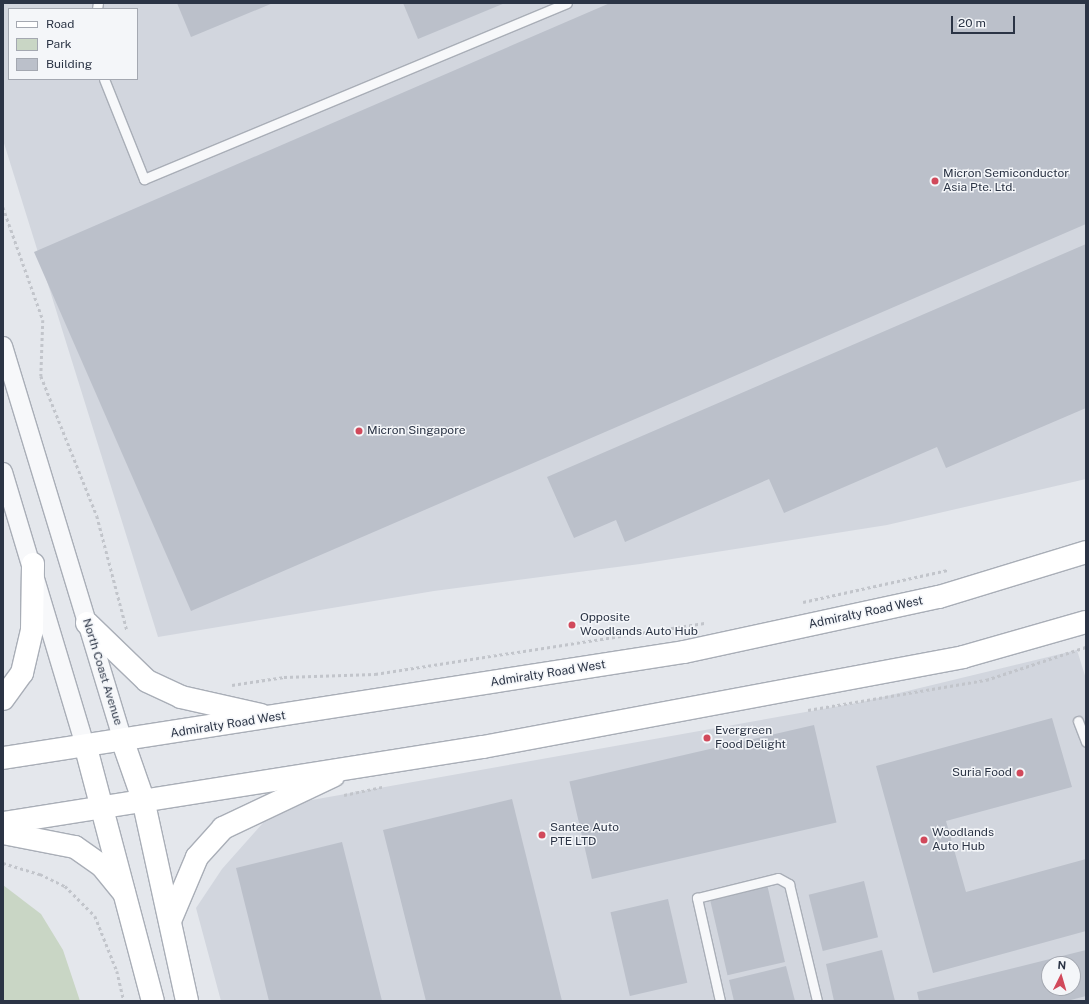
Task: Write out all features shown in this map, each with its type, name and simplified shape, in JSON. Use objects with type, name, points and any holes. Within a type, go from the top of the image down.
[{"type":"main road","name":"Admiralty Road West","points":[[3,758],[86,748],[684,652],[939,597],[1086,552]]},
{"type":"main road","points":[[3,699],[22,673],[32,630],[33,564]]},
{"type":"main road","points":[[3,823],[143,798],[483,747],[963,658],[1086,622]]},
{"type":"main road","points":[[87,623],[147,681],[181,697],[272,718]]},
{"type":"main road","name":"North Coast Avenue","points":[[123,742],[143,798],[187,1001]]},
{"type":"main road","points":[[86,748],[153,1001]]},
{"type":"main road","points":[[170,921],[197,857],[223,828],[354,766]]},
{"type":"main road","points":[[3,833],[75,847],[102,866],[124,893]]},
{"type":"street","name":"North Coast Avenue","points":[[3,346],[123,742]]},
{"type":"street","points":[[3,472],[33,564],[86,748]]},
{"type":"lane","points":[[104,80],[144,179],[568,3]]},
{"type":"lane","points":[[1078,721],[1086,742]]},
{"type":"lane","points":[[720,1001],[697,898],[778,878],[789,884],[817,1001]]},
{"type":"path","points":[[3,207],[43,320],[41,376],[97,516],[128,632]]},
{"type":"path","points":[[800,603],[953,569]]},
{"type":"path","points":[[224,686],[284,677],[375,674],[715,622]]},
{"type":"path","points":[[800,711],[986,680],[1086,647]]},
{"type":"path","points":[[341,796],[388,786]]},
{"type":"path","points":[[3,863],[40,874],[65,886],[95,916],[117,971],[124,1001]]},
{"type":"shaded area","name":"Micron Singapore","points":[[3,3],[1086,3],[1086,479],[887,525],[640,564],[434,591],[158,637],[3,140]]},
{"type":"shaded area","points":[[1077,650],[1086,679],[1086,1001],[221,1001],[196,908],[222,869],[278,806],[862,702]]},
{"type":"green space","points":[[3,885],[41,914],[63,950],[80,1001],[3,1001]]},
{"type":"building","points":[[177,3],[273,3],[191,37]]},
{"type":"building","points":[[403,3],[505,3],[418,39]]},
{"type":"building","name":"Micron Singapore","points":[[610,3],[1086,3],[1086,224],[191,611],[34,252]]},
{"type":"building","points":[[1086,244],[1086,408],[946,468],[937,447],[784,513],[769,479],[625,542],[616,520],[574,538],[547,477]]},
{"type":"building","name":"Woodlands Auto Hub","points":[[1052,718],[1072,787],[946,821],[966,892],[1086,859],[1086,931],[933,973],[876,766]]},
{"type":"building","points":[[814,725],[836,822],[592,879],[569,781]]},
{"type":"building","points":[[512,799],[562,1001],[426,1001],[383,830]]},
{"type":"building","points":[[342,842],[382,1001],[269,1001],[236,868]]},
{"type":"building","points":[[864,881],[878,937],[823,951],[809,895]]},
{"type":"building","points":[[767,884],[785,962],[728,975],[710,897]]},
{"type":"building","points":[[668,899],[687,983],[630,996],[611,912]]},
{"type":"building","points":[[882,950],[895,1001],[834,1001],[826,964]]},
{"type":"building","points":[[1086,950],[1086,996],[1067,1001],[919,1001],[917,992],[1041,961],[1041,996],[1081,996],[1081,956],[1062,956]]},
{"type":"building","points":[[786,966],[795,1001],[734,1001],[729,980]]},
{"type":"place","name":"Micron Semiconductor Asia Pte. Ltd.","points":[[935,181]]},
{"type":"place","name":"Micron Singapore","points":[[359,431]]},
{"type":"place","name":"Opposite Woodlands Auto Hub","points":[[572,625]]},
{"type":"place","name":"Evergreen Food Delight","points":[[707,738]]},
{"type":"place","name":"Suria Food","points":[[1020,773]]},
{"type":"place","name":"Santee Auto PTE LTD","points":[[542,835]]},
{"type":"place","name":"Woodlands Auto Hub","points":[[924,840]]}]
